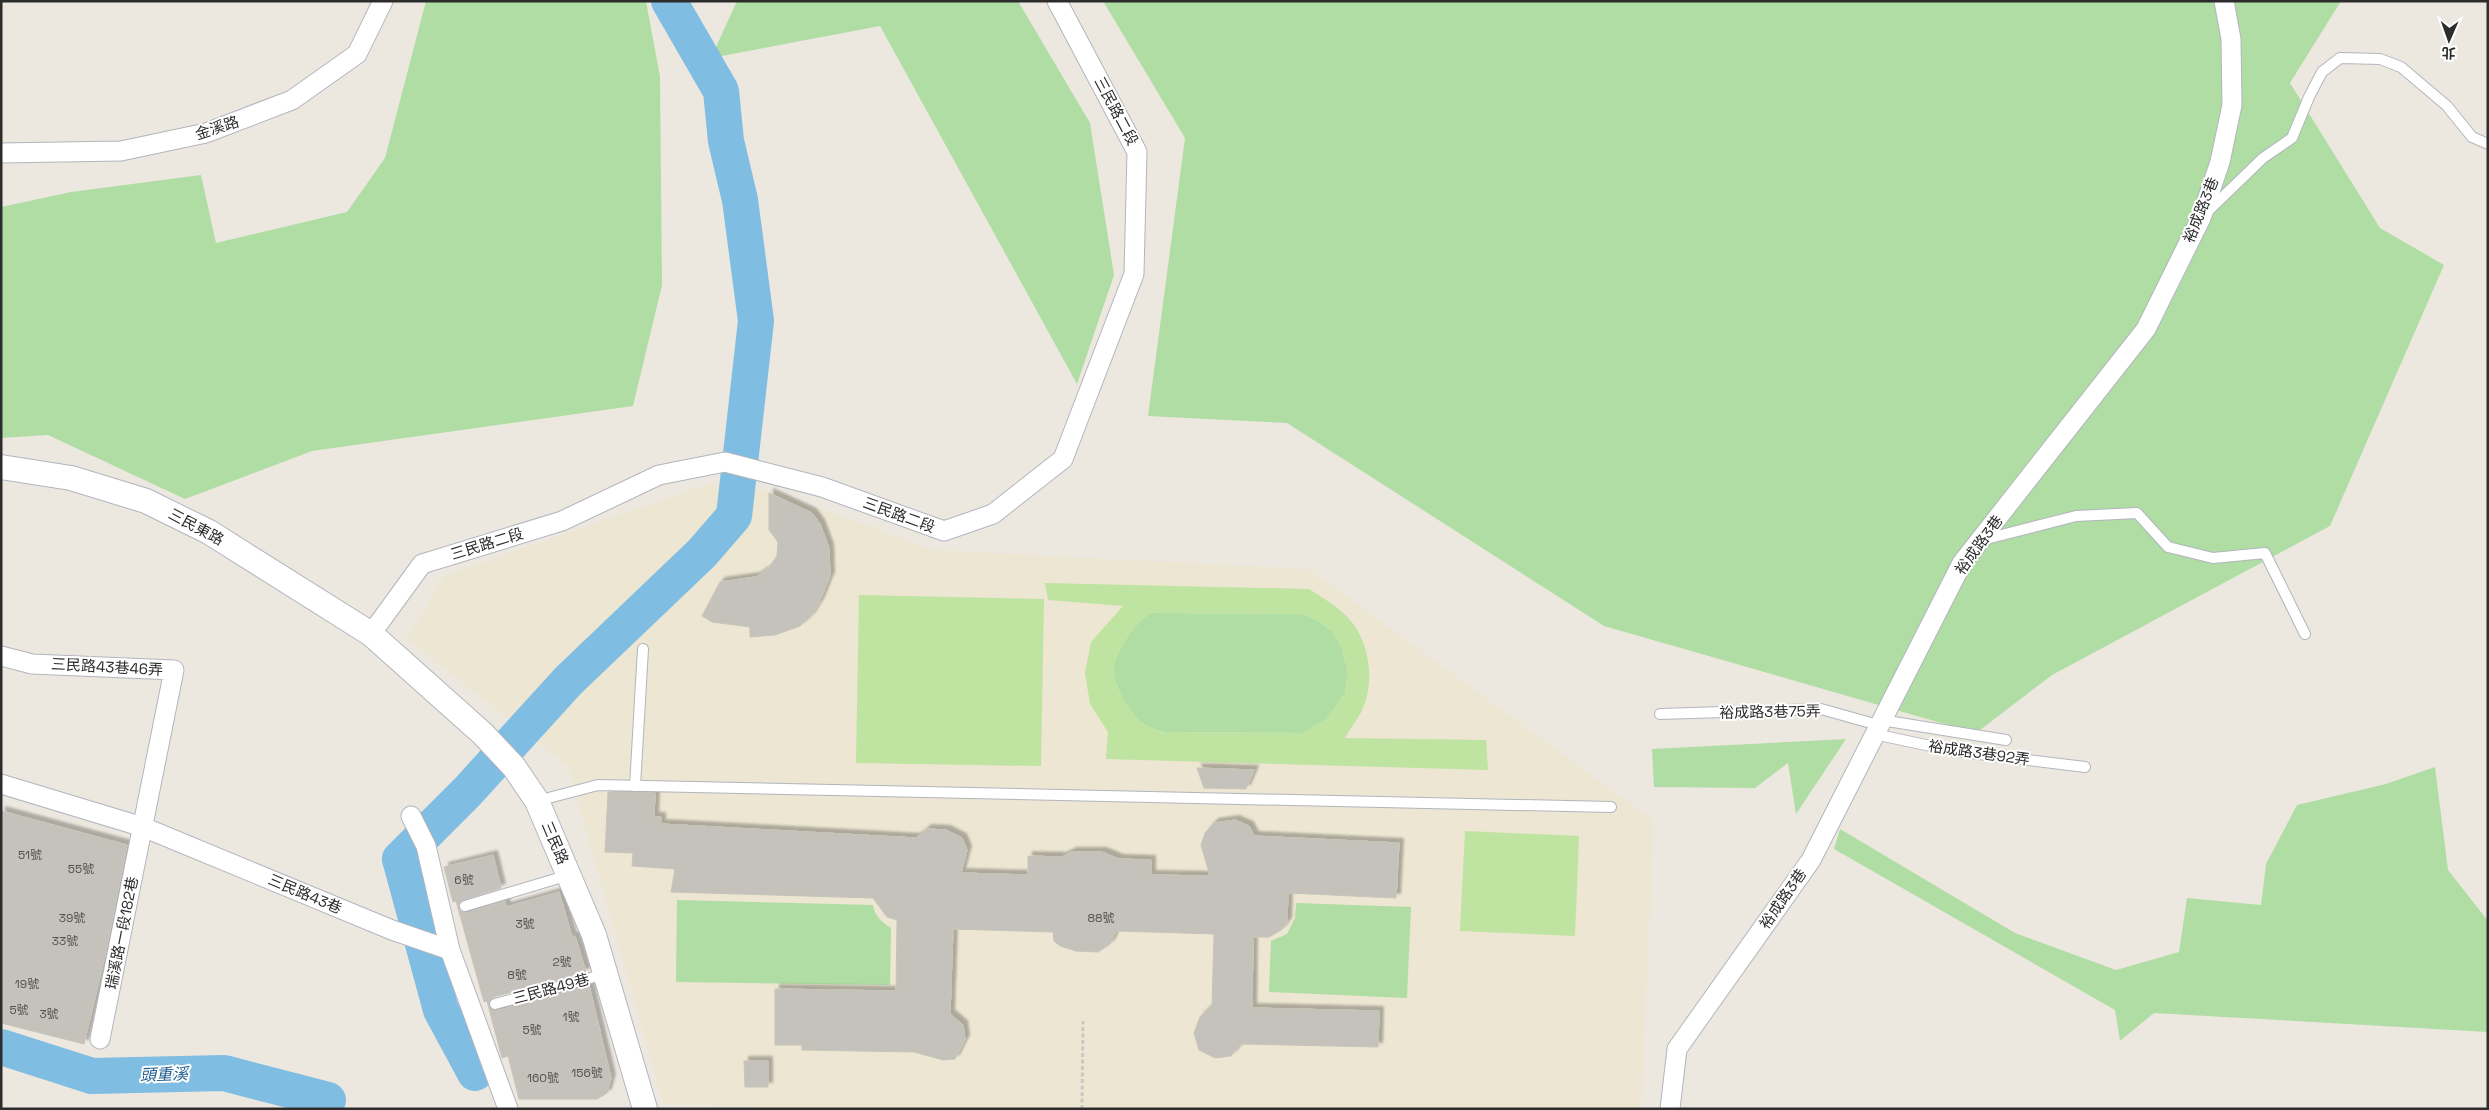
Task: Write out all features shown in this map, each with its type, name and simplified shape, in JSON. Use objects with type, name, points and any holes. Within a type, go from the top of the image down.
[{"type":"street","name":"金溪路","points":[[1,153],[121,152],[206,133],[292,100],[357,54],[383,1]]},
{"type":"street","name":"三民路二段","points":[[371,634],[422,564],[562,521],[659,475],[726,462],[814,485],[944,531],[993,514],[1063,459],[1134,274],[1137,152],[1057,1]]},
{"type":"street","name":"裕成路3巷","points":[[1670,1109],[1677,1049],[1811,860],[1962,563],[2146,330],[2201,218],[2220,162],[2232,105],[2231,39],[2224,1]]},
{"type":"street","name":"三民東路","points":[[1,468],[71,478],[146,501],[209,532],[371,634]]},
{"type":"street","name":"三民路","points":[[371,634],[483,734],[514,767],[537,801],[594,935],[645,1109]]},
{"type":"street","name":"三民路43巷46弄","points":[[1,656],[32,664],[174,670],[143,827]]},
{"type":"street","name":"三民路43巷","points":[[1,784],[143,827],[392,930],[450,950]]},
{"type":"street","points":[[411,816],[426,846],[450,950],[508,1109]]},
{"type":"street","name":"瑞溪路一段182巷","points":[[100,1039],[143,827]]},
{"type":"lane","points":[[2201,218],[2263,158],[2292,138],[2309,96],[2322,72],[2340,58],[2380,59],[2401,67],[2447,106],[2472,137],[2488,144]]},
{"type":"lane","points":[[1981,540],[2076,516],[2137,513],[2168,547],[2214,558],[2265,553],[2305,634]]},
{"type":"lane","points":[[634,786],[643,649]]},
{"type":"lane","name":"裕成路3巷75弄","points":[[1660,714],[1821,709],[1878,726]]},
{"type":"lane","points":[[1878,726],[2006,740]]},
{"type":"lane","name":"裕成路3巷92弄","points":[[1878,726],[1954,751],[2085,767]]},
{"type":"lane","points":[[537,801],[598,785],[1610,807]]},
{"type":"lane","points":[[465,906],[569,875]]},
{"type":"lane","name":"三民路49巷","points":[[495,1004],[606,974]]},
{"type":"path","points":[[1082,1109],[1083,1021]]},
{"type":"shaded area","points":[[714,482],[775,492],[934,550],[1309,569],[1654,821],[1641,1109],[811,1109],[663,1104],[568,766],[407,639],[444,576]]},
{"type":"green space","points":[[426,1],[646,1],[660,77],[662,285],[633,406],[312,451],[185,499],[48,435],[1,438],[1,207],[71,192],[201,175],[216,243],[347,212],[385,158]]},
{"type":"green space","points":[[737,1],[1018,1],[1090,123],[1114,275],[1077,384],[880,26],[711,58]]},
{"type":"green space","points":[[1103,1],[2341,1],[2290,83],[2380,228],[2444,265],[2330,526],[2052,675],[1976,733],[1604,626],[1287,423],[1148,416],[1185,138]]},
{"type":"green space","points":[[1045,583],[1309,589],[1345,614],[1359,634],[1367,655],[1369,676],[1366,698],[1361,712],[1345,738],[1486,740],[1488,770],[1106,759],[1108,732],[1090,704],[1085,673],[1091,642],[1123,606],[1048,600]],"holes":[[[1151,613],[1303,614],[1320,622],[1333,632],[1341,646],[1348,672],[1345,693],[1326,719],[1303,733],[1164,732],[1145,725],[1137,718],[1126,704],[1117,686],[1114,669],[1118,655],[1134,628]]]},
{"type":"green space","points":[[859,595],[1044,599],[1041,766],[856,763]]},
{"type":"green space","points":[[1151,613],[1303,614],[1320,622],[1333,632],[1341,646],[1348,672],[1345,693],[1326,719],[1303,733],[1164,732],[1145,725],[1131,711],[1121,695],[1117,686],[1114,669],[1118,655],[1129,634],[1139,622]]},
{"type":"green space","points":[[1846,739],[1796,814],[1788,763],[1755,788],[1654,787],[1652,749]]},
{"type":"green space","points":[[2435,767],[2448,870],[2488,921],[2488,1032],[2154,1013],[2120,1041],[2115,1010],[1834,849],[1840,829],[2015,933],[2116,970],[2179,952],[2187,898],[2261,905],[2266,864],[2297,805],[2386,784]]},
{"type":"green space","points":[[1465,831],[1579,836],[1575,936],[1460,931]]},
{"type":"green space","points":[[677,900],[873,905],[879,918],[891,928],[890,985],[676,982]]},
{"type":"green space","points":[[1296,903],[1411,907],[1407,998],[1269,992],[1271,941],[1287,934],[1295,918]]},
{"type":"building","points":[[769,493],[812,513],[820,524],[829,548],[830,576],[819,603],[810,617],[800,626],[775,635],[750,637],[750,627],[712,622],[702,616],[720,582],[756,577],[769,568],[777,556],[778,542],[769,530]]},
{"type":"building","points":[[1197,768],[1254,770],[1246,789],[1204,788]]},
{"type":"building","points":[[608,792],[655,793],[654,817],[661,817],[661,824],[916,838],[927,829],[946,830],[962,838],[967,850],[961,873],[1028,875],[1028,856],[1062,857],[1072,852],[1102,852],[1119,859],[1151,860],[1151,875],[1210,876],[1201,845],[1205,833],[1214,823],[1235,820],[1249,826],[1254,836],[1399,843],[1396,898],[1288,893],[1287,922],[1281,930],[1269,937],[1253,937],[1252,1008],[1379,1011],[1378,1047],[1241,1044],[1231,1056],[1215,1058],[1199,1050],[1194,1033],[1200,1017],[1212,1005],[1214,934],[1116,931],[1110,944],[1098,952],[1076,951],[1060,946],[1054,941],[1053,932],[953,929],[950,1014],[963,1025],[965,1039],[955,1059],[943,1060],[914,1052],[802,1050],[802,1045],[775,1045],[775,989],[896,991],[897,920],[887,917],[873,898],[671,892],[675,869],[632,866],[633,853],[605,852]]},
{"type":"building","points":[[1,811],[127,845],[106,951],[84,1044],[1,1023]]},
{"type":"building","points":[[493,855],[501,888],[463,900],[458,905],[460,911],[467,913],[505,901],[506,907],[559,892],[572,937],[575,936],[586,972],[493,997],[489,1002],[489,1006],[497,1011],[589,985],[611,1078],[607,1093],[597,1099],[519,1099],[508,1056],[502,1058],[487,1001],[484,1002],[456,901],[453,902],[444,867]]},
{"type":"building","points":[[744,1061],[768,1061],[768,1087],[745,1087]]},
{"type":"waterway","points":[[475,1073],[441,1010],[400,859],[468,791],[568,681],[702,553],[734,516],[756,321],[740,200],[726,141],[721,91],[669,1]]},
{"type":"waterway","name":"頭重溪","points":[[1,1047],[92,1076],[224,1073],[328,1100]]}]
